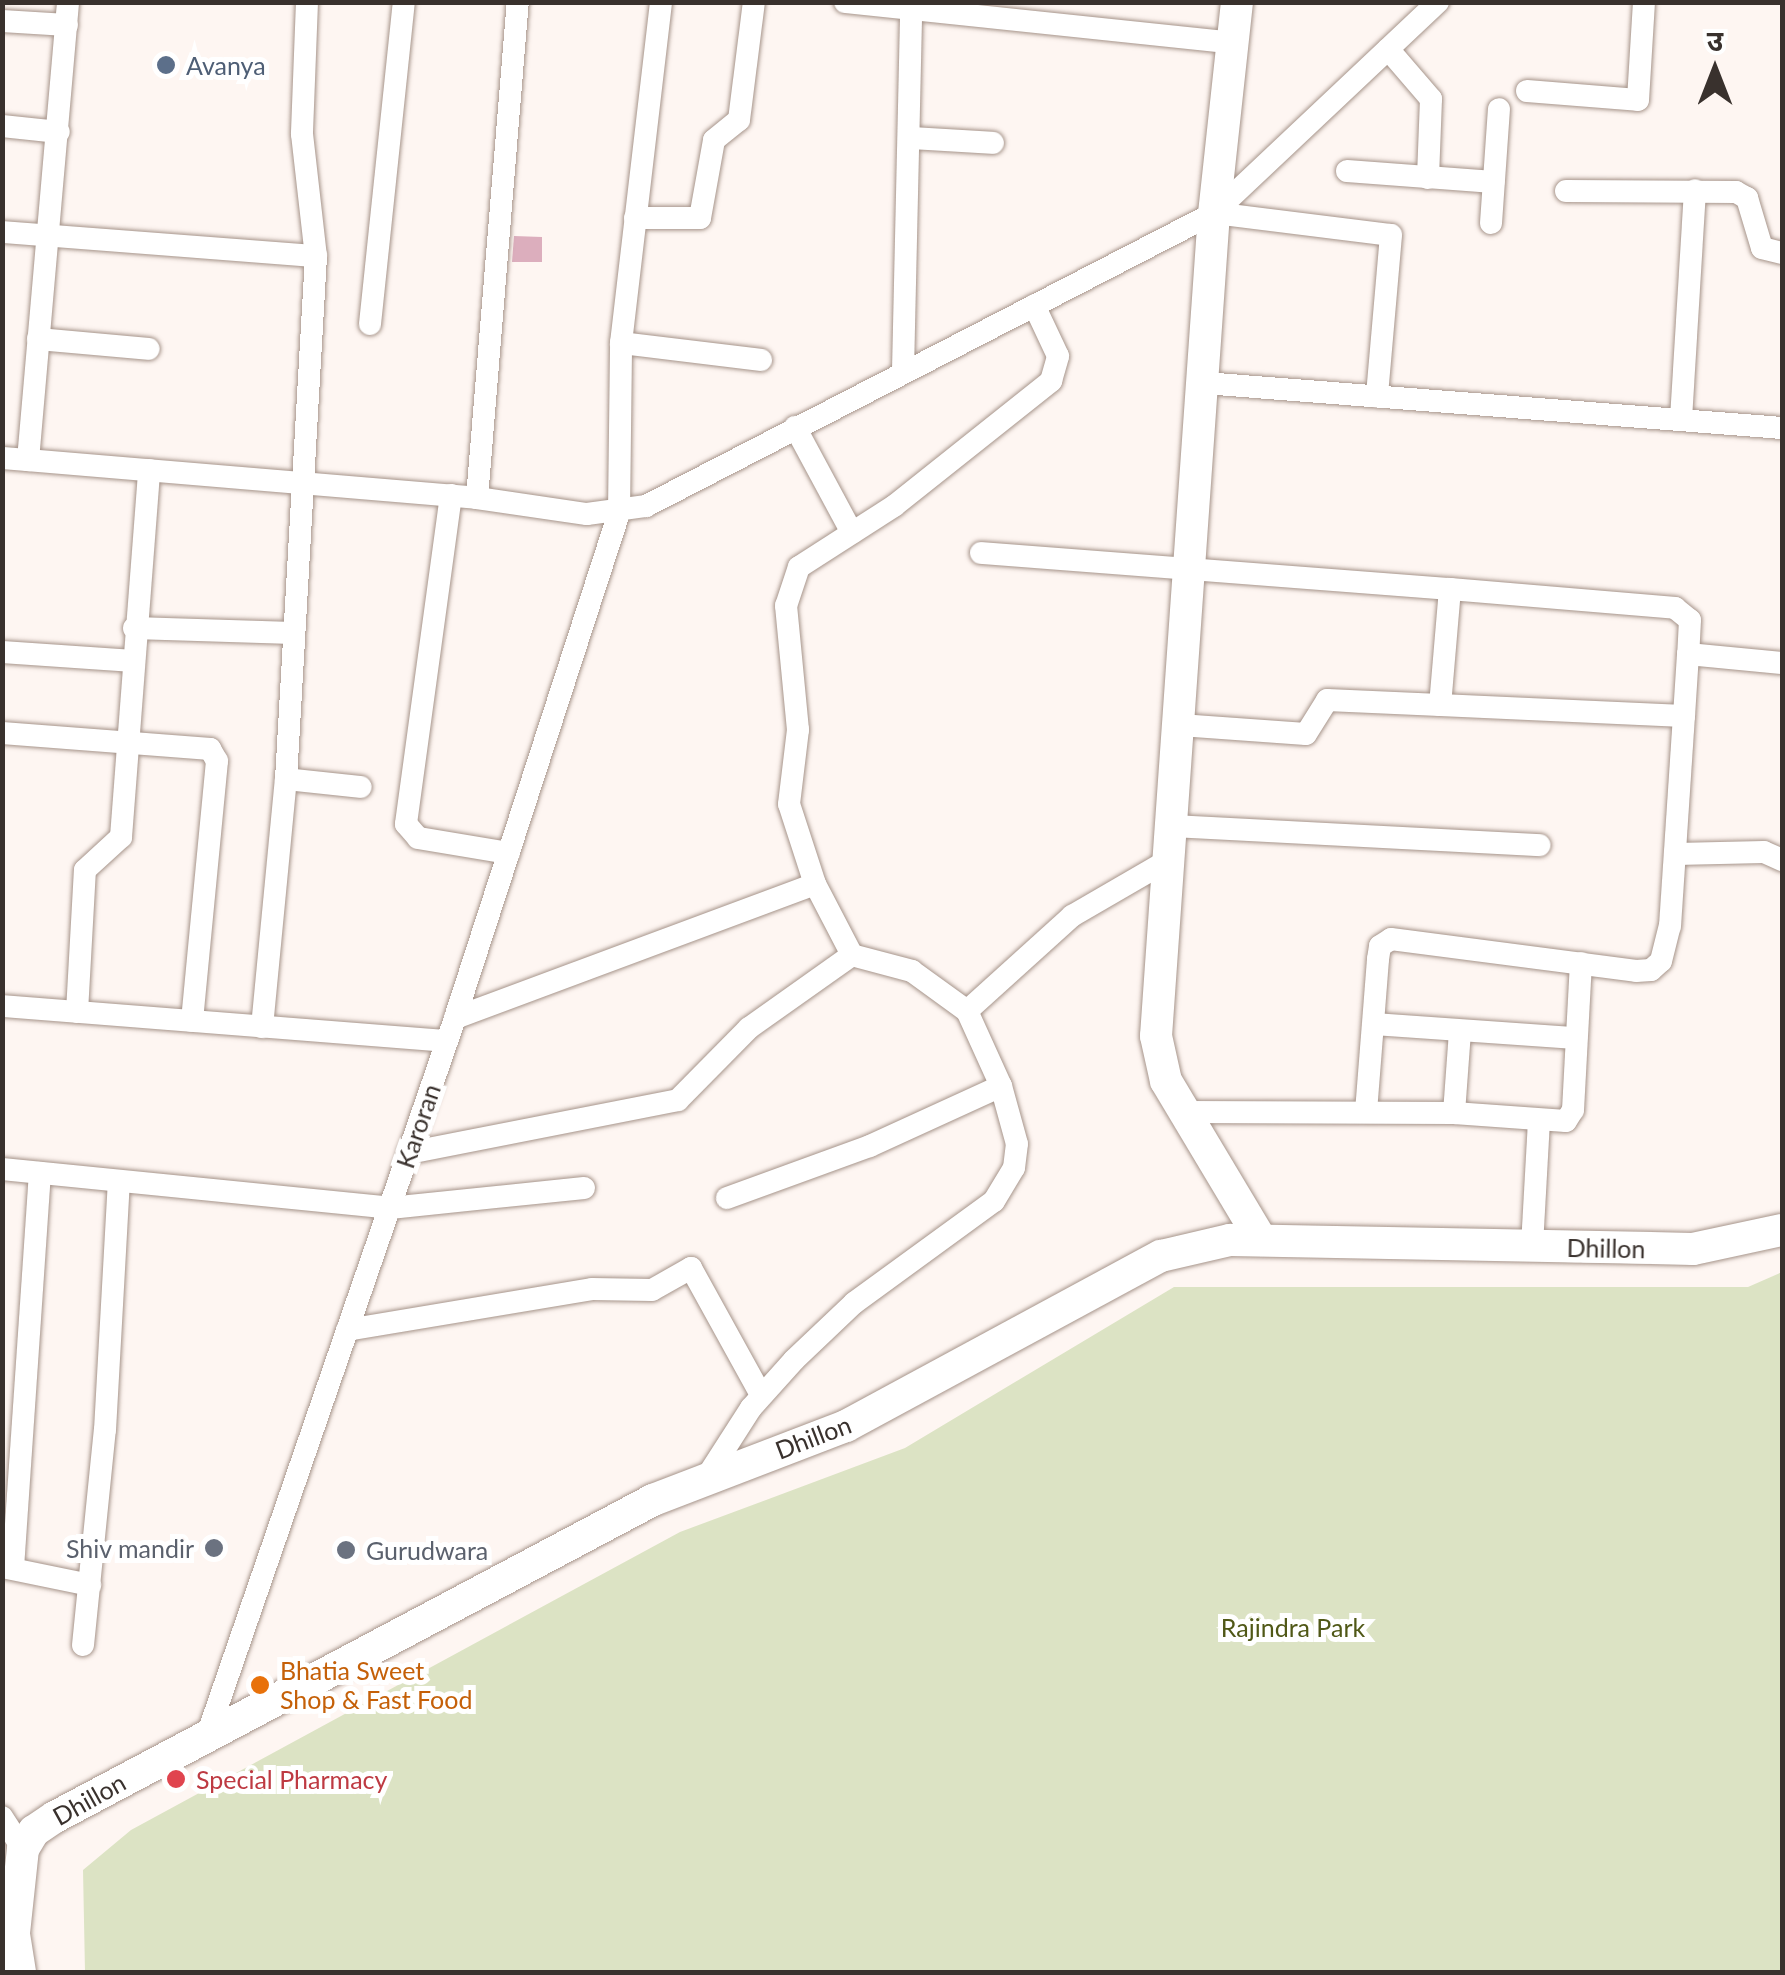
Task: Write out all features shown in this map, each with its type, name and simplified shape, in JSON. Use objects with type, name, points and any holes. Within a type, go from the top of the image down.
[{"type":"street","points":[[262,1027],[286,779],[316,256],[303,157],[307,2]]},
{"type":"street","points":[[370,324],[404,2]]},
{"type":"street","points":[[477,498],[518,2]]},
{"type":"street","name":"Karoran","points":[[207,1736],[456,1018],[619,513],[621,343],[661,2]]},
{"type":"street","points":[[635,218],[700,218],[714,140],[739,120],[754,2]]},
{"type":"street","points":[[845,2],[1057,12],[1233,43]]},
{"type":"street","points":[[1236,2],[1214,213],[1193,570],[1156,1036],[1166,1081],[1261,1240]]},
{"type":"street","points":[[1527,90],[1638,100],[1644,2]]},
{"type":"street","points":[[2,458],[451,495],[619,513],[646,506],[1214,213],[1435,4]]},
{"type":"street","points":[[904,371],[904,150],[910,138],[911,8]]},
{"type":"street","points":[[2,21],[67,14],[28,460]]},
{"type":"street","points":[[1388,49],[1430,99],[1428,178]]},
{"type":"street","points":[[1491,222],[1498,109]]},
{"type":"street","points":[[2,126],[59,132]]},
{"type":"street","points":[[910,138],[993,142]]},
{"type":"street","points":[[1347,171],[1494,182]]},
{"type":"street","points":[[1681,418],[1695,190]]},
{"type":"street","points":[[1566,191],[1695,190],[1747,198],[1762,248],[1782,253]]},
{"type":"street","points":[[1214,213],[1391,234],[1377,396]]},
{"type":"street","points":[[2,232],[316,256]]},
{"type":"street","points":[[708,1475],[762,1395],[854,1303],[1007,1184],[1017,1144],[1001,1086],[967,1012],[912,971],[852,954],[815,884],[789,804],[798,730],[788,586],[799,568],[852,533],[1051,381],[1058,356],[1034,305]]},
{"type":"street","points":[[38,338],[149,349]]},
{"type":"street","points":[[621,343],[760,360]]},
{"type":"street","points":[[1204,384],[1782,428]]},
{"type":"street","points":[[794,427],[852,533]]},
{"type":"street","points":[[77,1012],[85,870],[95,855],[118,845],[149,470]]},
{"type":"street","points":[[451,495],[406,824],[418,838],[509,853]]},
{"type":"street","points":[[981,553],[1675,608],[1690,620],[1676,854],[1661,961],[1652,970],[1636,971],[1391,939],[1380,946],[1366,1112]]},
{"type":"street","points":[[1440,705],[1450,589]]},
{"type":"street","points":[[134,628],[293,633]]},
{"type":"street","points":[[2,652],[134,661]]},
{"type":"street","points":[[1688,654],[1782,664]]},
{"type":"street","points":[[1180,725],[1306,734],[1327,700],[1684,716]]},
{"type":"street","points":[[2,732],[198,744],[216,761],[192,1021]]},
{"type":"street","points":[[286,779],[361,787]]},
{"type":"street","points":[[967,1012],[1072,916],[1173,842],[1540,845]]},
{"type":"street","points":[[1676,854],[1764,852],[1782,860]]},
{"type":"street","points":[[456,1018],[815,884]]},
{"type":"street","points":[[408,1154],[678,1100],[748,1028],[852,954]]},
{"type":"street","points":[[1186,1112],[1454,1112],[1539,1120],[1572,1117],[1581,963]]},
{"type":"street","points":[[2,1006],[447,1041]]},
{"type":"street","points":[[1374,1024],[1576,1038]]},
{"type":"street","points":[[1454,1112],[1460,1032]]},
{"type":"street","points":[[727,1198],[870,1146],[1001,1086]]},
{"type":"street","points":[[1532,1246],[1539,1120]]},
{"type":"street","points":[[2,1169],[390,1208],[584,1188]]},
{"type":"street","points":[[40,1173],[8,1568],[90,1585]]},
{"type":"street","points":[[83,1645],[119,1182]]},
{"type":"street","name":"Dhillon","points":[[23,1850],[34,1830],[207,1736],[708,1475],[846,1426],[1160,1256],[1192,1245],[1261,1240],[1693,1249],[1782,1230]]},
{"type":"street","points":[[348,1330],[592,1289],[652,1290],[691,1268],[762,1395]]},
{"type":"street","points":[[2,1817],[23,1850],[14,1933],[20,1972]]},
{"type":"green space","name":"Rajindra Park","points":[[1782,1272],[1782,1972],[85,1972],[83,1870],[131,1830],[680,1532],[905,1448],[1174,1287],[1748,1287]]},
{"type":"building","points":[[514,236],[542,237],[542,262],[512,262]]},
{"type":"place","name":"Avanya","points":[[166,65]]},
{"type":"place","name":"Shiv mandir","points":[[214,1548]]},
{"type":"place","name":"Gurudwara","points":[[346,1550]]},
{"type":"place","name":"Bhatia Sweet Shop & Fast Food","points":[[260,1685]]},
{"type":"place","name":"Special Pharmacy","points":[[176,1779]]}]
